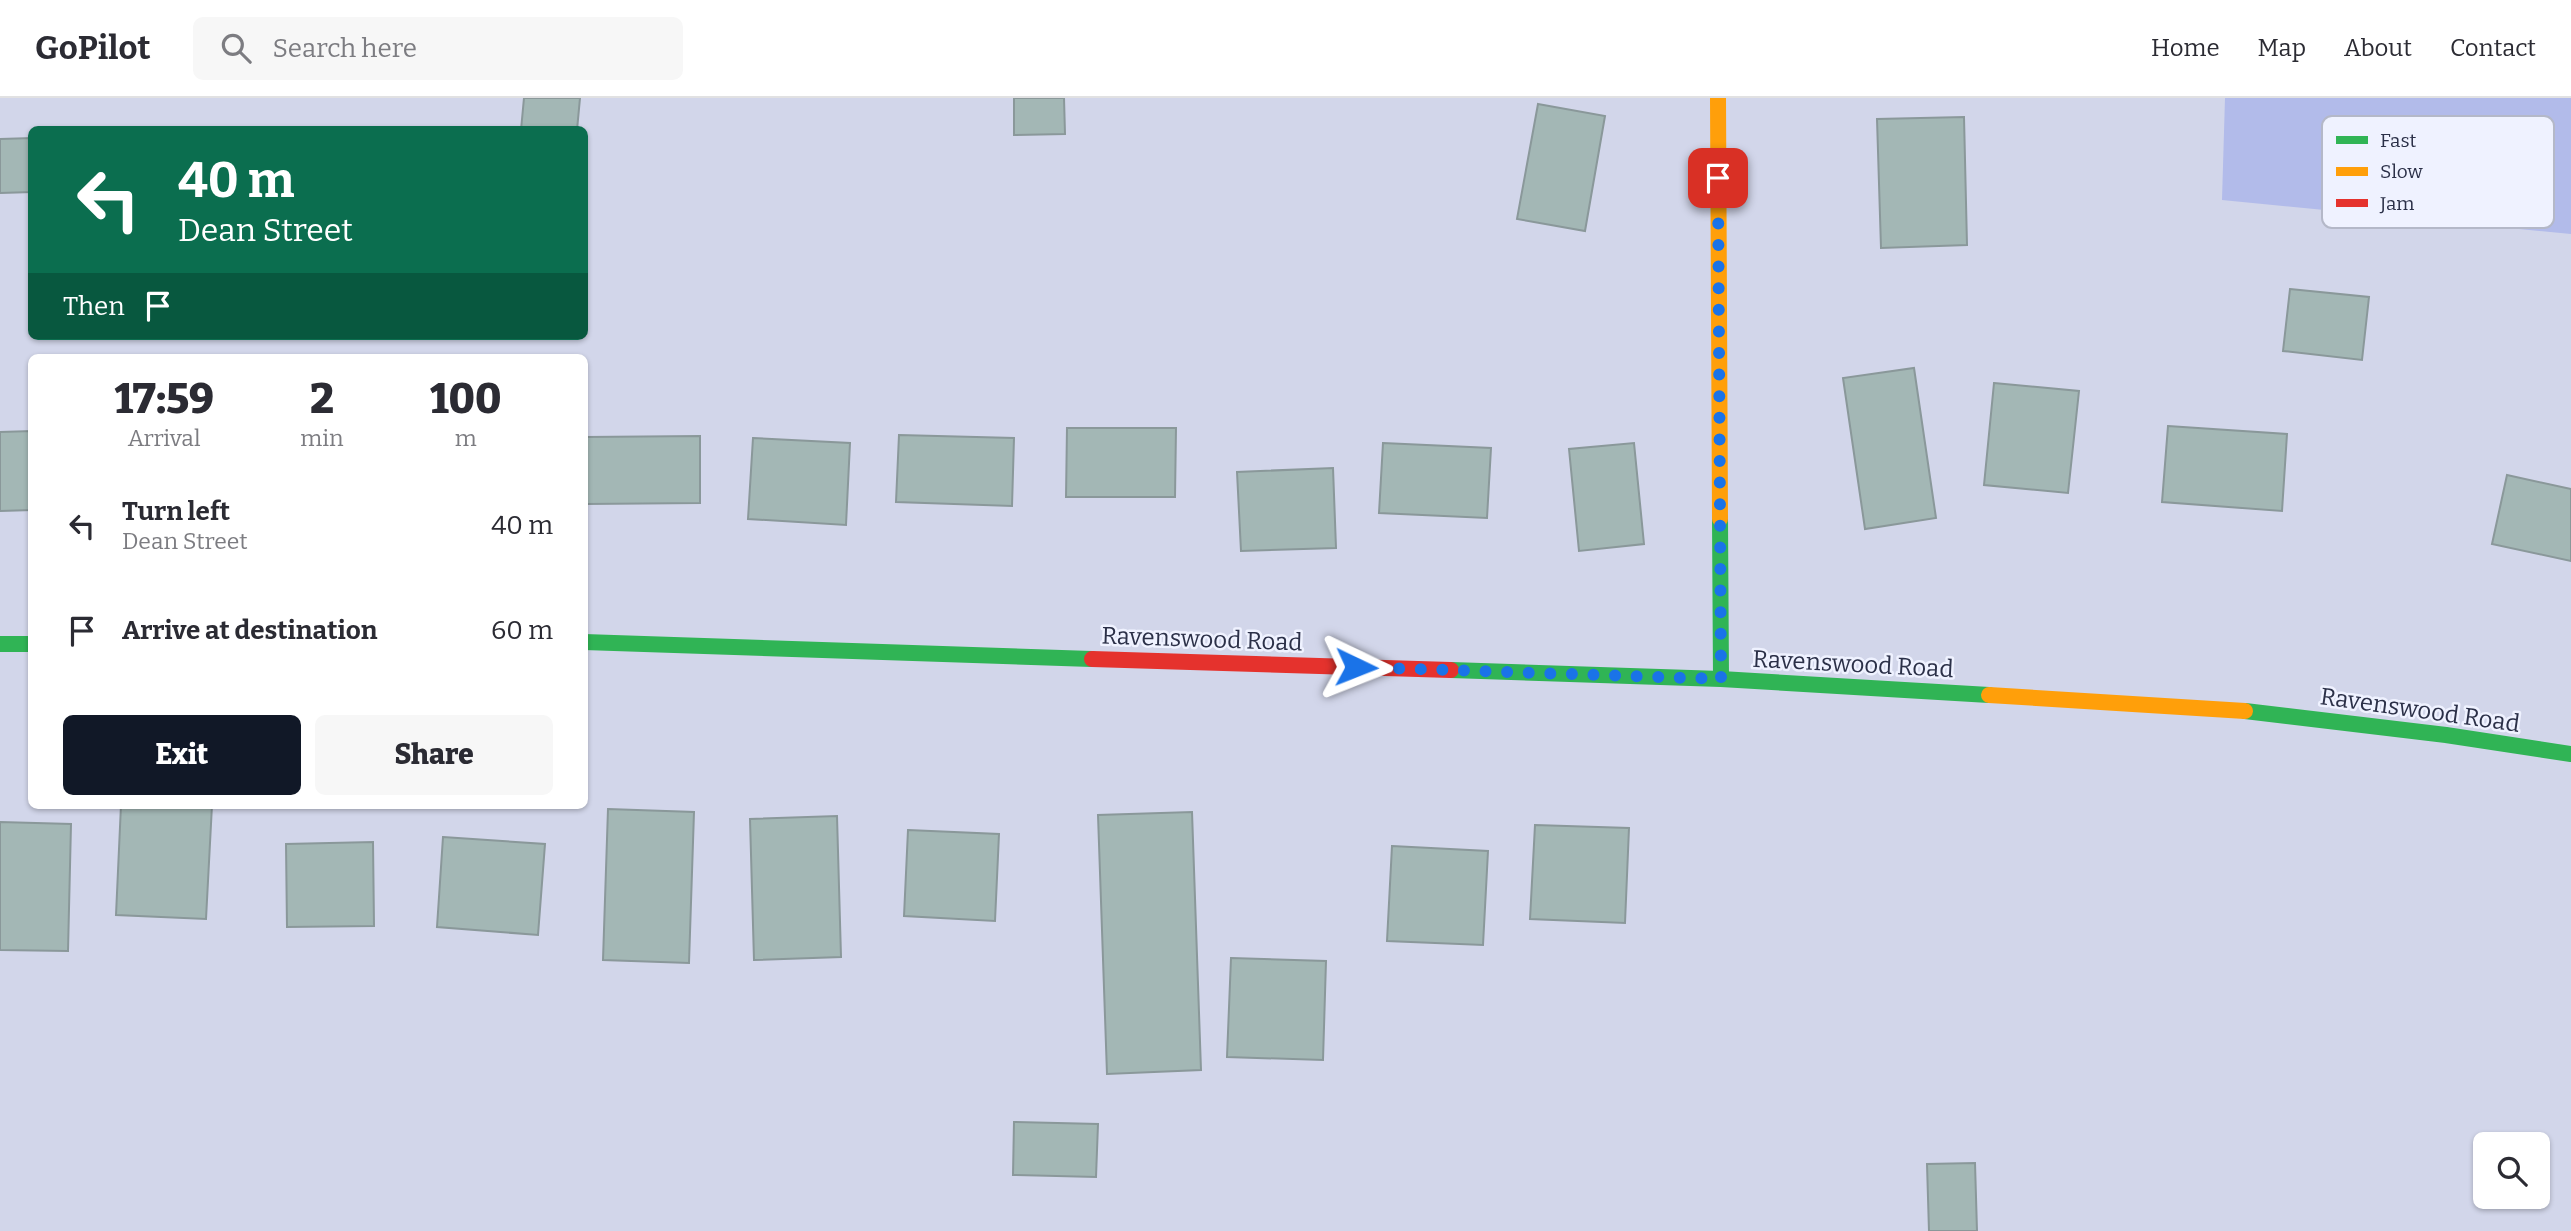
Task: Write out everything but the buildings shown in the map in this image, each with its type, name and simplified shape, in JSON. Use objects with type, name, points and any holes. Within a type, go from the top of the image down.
[{"type":"street","points":[[1718,98],[1721,679]]},
{"type":"street","name":"Ravenswood Road","points":[[588,642],[1721,679],[2232,709],[2446,735],[2571,754]]},
{"type":"street","points":[[0,644],[28,644]]},
{"type":"shaded area","points":[[2225,98],[2571,98],[2571,234],[2509,228],[2554,228],[2554,116],[2322,116],[2322,210],[2222,200]]},
{"type":"traffic: fast","points":[[1720,519],[1721,679]]},
{"type":"traffic: fast","points":[[588,642],[1092,659]]},
{"type":"traffic: fast","points":[[0,644],[28,644]]},
{"type":"traffic: fast","points":[[1451,670],[1721,679],[1989,695]]},
{"type":"traffic: fast","points":[[2245,711],[2446,735],[2571,754]]},
{"type":"traffic: slow","points":[[1718,98],[1720,519]]},
{"type":"traffic: slow","points":[[1989,695],[2245,711]]},
{"type":"traffic: jam","points":[[1092,659],[1451,670]]},
{"type":"route","points":[[1356,667],[1721,679],[1718,178]]}]
